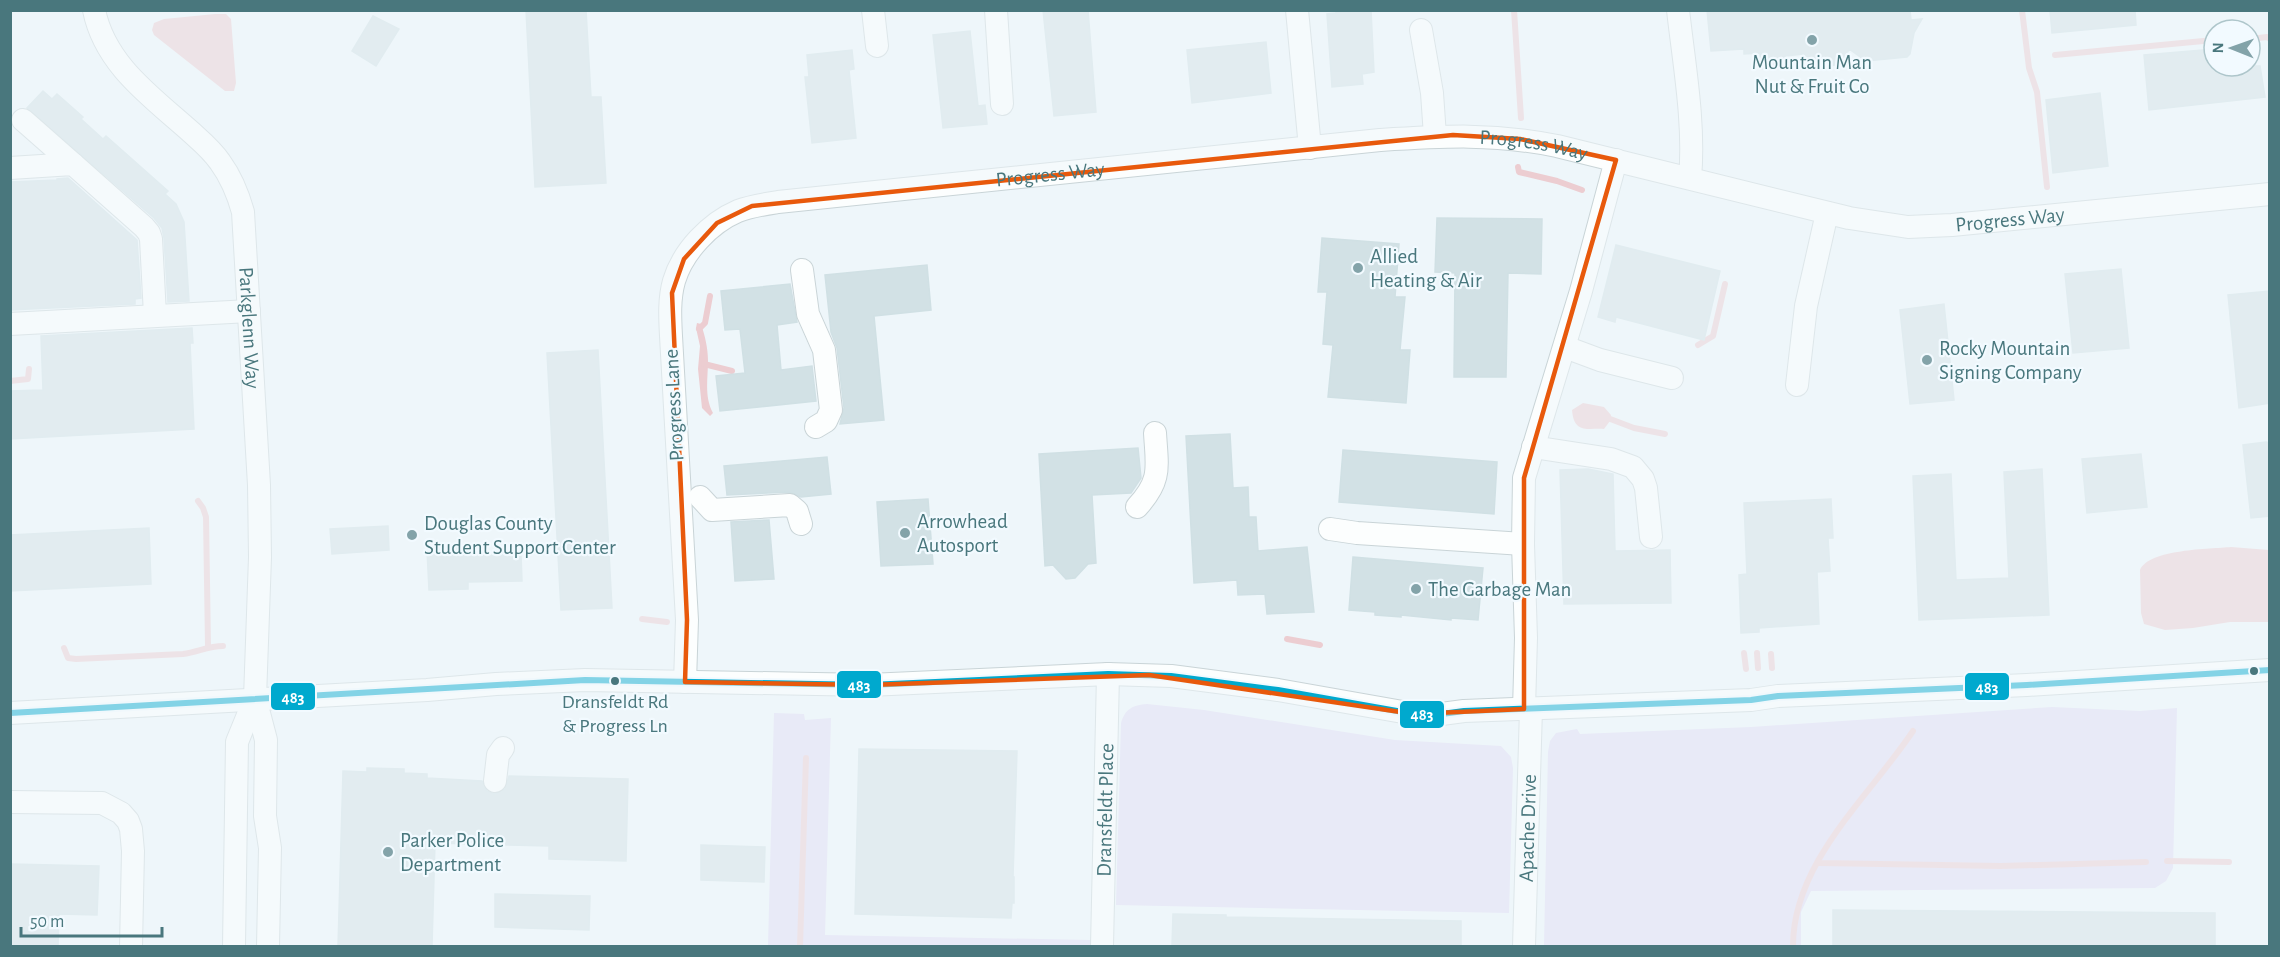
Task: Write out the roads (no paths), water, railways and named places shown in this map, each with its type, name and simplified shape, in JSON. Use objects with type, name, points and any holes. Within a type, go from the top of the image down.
[{"type":"street","name":"Parkglenn Way","points":[[94,10],[105,42],[121,68],[207,146],[229,175],[243,212],[260,537],[255,698]]},
{"type":"street","points":[[873,10],[877,46]]},
{"type":"street","points":[[996,10],[1002,104]]},
{"type":"street","points":[[1297,10],[1310,148]]},
{"type":"street","points":[[1678,10],[1687,92],[1692,163],[1690,178]]},
{"type":"street","points":[[1421,30],[1432,93],[1435,136]]},
{"type":"street","points":[[23,120],[149,233],[155,315]]},
{"type":"street","name":"Progress Way","points":[[792,201],[1310,148],[1435,136],[1476,135],[1520,139],[1616,160],[1827,213],[1890,225],[1925,227],[2270,194]]},
{"type":"street","name":"Apache Drive","points":[[1524,946],[1527,638],[1523,544],[1524,478],[1565,347],[1616,160]]},
{"type":"street","points":[[10,168],[73,165]]},
{"type":"street","name":"Progress Lane","points":[[685,682],[687,620],[671,336],[673,286],[679,269],[691,249],[717,223],[752,206],[792,201]]},
{"type":"street","points":[[1797,385],[1806,306],[1827,213]]},
{"type":"street","points":[[802,270],[808,314],[824,350],[831,410],[826,421],[816,427]]},
{"type":"street","points":[[10,324],[249,311]]},
{"type":"street","points":[[1565,347],[1600,360],[1672,378]]},
{"type":"street","points":[[1137,507],[1154,487],[1157,475],[1155,433]]},
{"type":"street","points":[[1533,447],[1611,459],[1633,467],[1644,479],[1651,537]]},
{"type":"street","points":[[700,497],[712,510],[790,505],[797,511],[801,524]]},
{"type":"street","points":[[1330,529],[1357,533],[1523,544]]},
{"type":"street","points":[[10,712],[560,681],[636,680],[869,685],[1108,674],[1171,676],[1278,690],[1414,714],[1434,715],[1464,711],[1751,700],[1778,696],[2027,685],[2270,670]]},
{"type":"street","name":"Dransfeldt Place","points":[[1102,946],[1108,674]]},
{"type":"street","points":[[234,946],[237,742],[255,698]]},
{"type":"street","points":[[255,698],[266,740],[265,816],[270,848],[268,946]]},
{"type":"street","points":[[495,781],[498,755],[503,748]]},
{"type":"street","points":[[10,802],[102,803],[121,813],[128,821],[133,851],[131,946]]},
{"type":"waterway","points":[[1514,10],[1521,118]]},
{"type":"waterway","points":[[2022,10],[2029,68],[2037,92],[2047,187]]},
{"type":"waterway","points":[[2262,38],[2270,39]]},
{"type":"waterway","points":[[2055,55],[2202,41]]},
{"type":"waterway","points":[[1518,167],[1519,172],[1582,190]]},
{"type":"waterway","points":[[1698,345],[1713,336],[1725,284]]},
{"type":"waterway","points":[[699,329],[705,323],[710,296]]},
{"type":"waterway","points":[[704,364],[732,371]]},
{"type":"waterway","points":[[10,381],[28,379],[29,369]]},
{"type":"waterway","points":[[1605,417],[1634,428],[1665,434]]},
{"type":"waterway","points":[[198,501],[206,517],[208,646]]},
{"type":"waterway","points":[[642,619],[667,622]]},
{"type":"waterway","points":[[1287,639],[1320,645]]},
{"type":"waterway","points":[[64,648],[68,658],[76,659],[183,654],[223,646]]},
{"type":"waterway","points":[[1744,653],[1746,669]]},
{"type":"waterway","points":[[1757,653],[1758,668]]},
{"type":"waterway","points":[[1771,654],[1772,668]]},
{"type":"waterway","points":[[1793,946],[1796,915],[1819,858],[1836,832],[1913,731]]},
{"type":"waterway","points":[[800,946],[806,758]]},
{"type":"waterway","points":[[2167,861],[2229,862]]},
{"type":"waterway","points":[[1820,863],[2001,866],[2146,862]]},
{"type":"place","name":"Mountain Man Nut & Fruit Co","points":[[1812,40]]},
{"type":"place","name":"Allied Heating & Air","points":[[1358,268]]},
{"type":"place","name":"Rocky Mountain Signing Company","points":[[1927,360]]},
{"type":"place","name":"Arrowhead Autosport","points":[[905,533]]},
{"type":"place","name":"Douglas County Student Support Center","points":[[412,535]]},
{"type":"place","name":"The Garbage Man","points":[[1416,589]]},
{"type":"place","name":"Dransfeldt Rd & Progress Ln","points":[[615,681]]},
{"type":"place","name":"Parker Police Department","points":[[388,852]]}]
